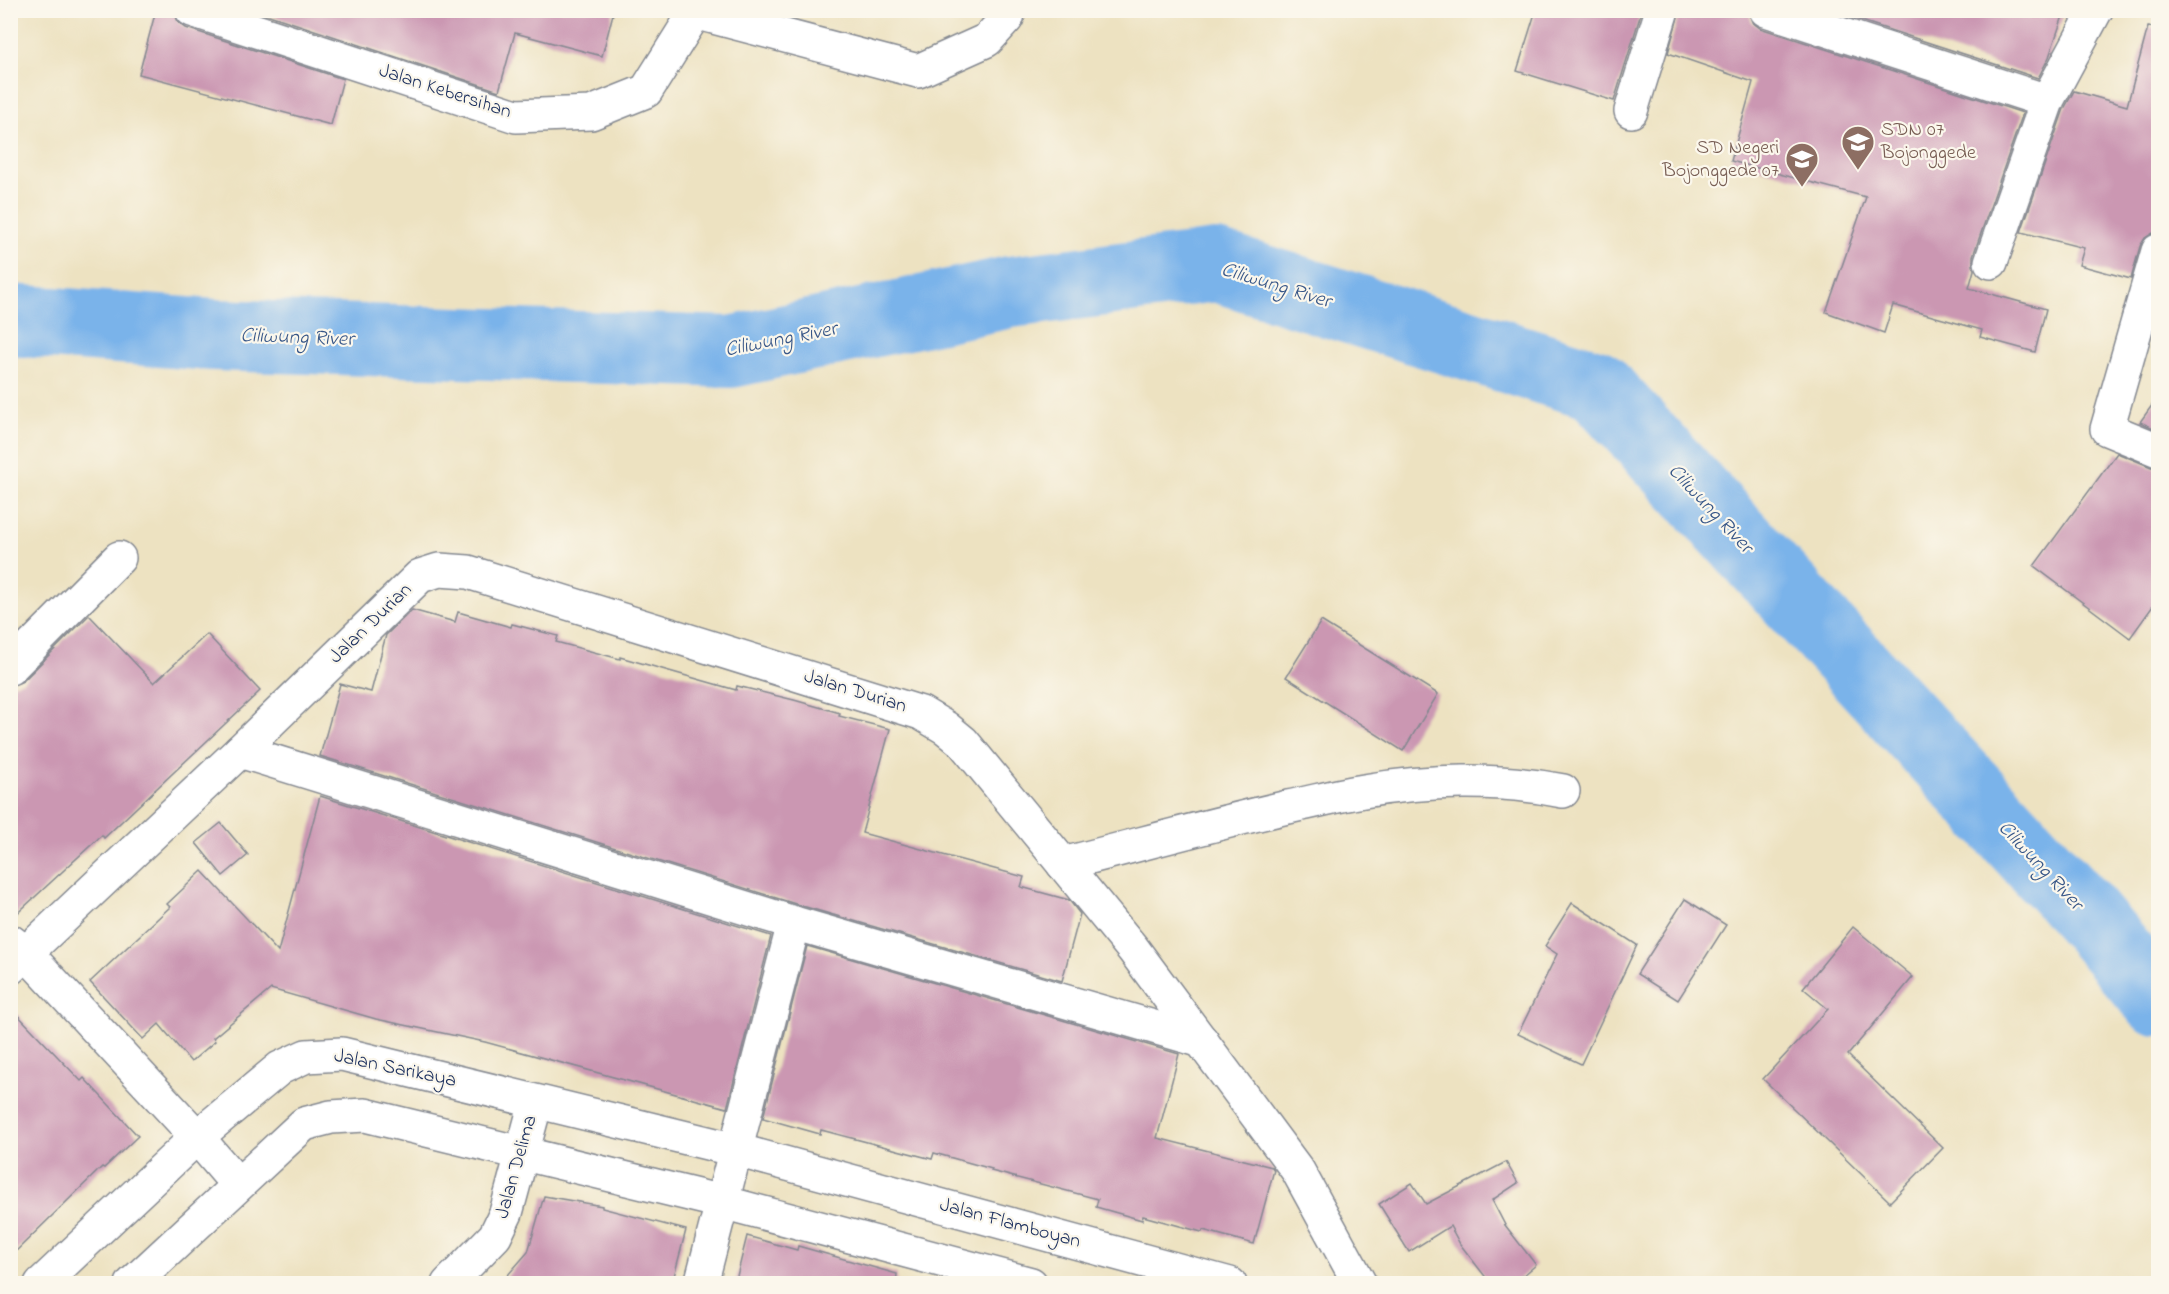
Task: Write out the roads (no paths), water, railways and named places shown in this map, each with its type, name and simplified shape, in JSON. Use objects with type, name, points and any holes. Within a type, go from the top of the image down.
[{"type":"street","name":"Jalan Kebersihan","points":[[192,10],[516,116],[591,113],[646,91],[691,12]]},
{"type":"street","points":[[691,12],[918,71],[987,40],[1007,18],[1010,10]]},
{"type":"street","points":[[1631,111],[1662,10]]},
{"type":"street","points":[[1766,10],[2047,101]]},
{"type":"street","points":[[1991,262],[2047,101],[2096,10]]},
{"type":"street","points":[[2158,251],[2107,429],[2158,450]]},
{"type":"street","points":[[10,668],[119,558]]},
{"type":"street","name":"Jalan Durian","points":[[16,954],[240,751],[420,576],[440,570],[468,572],[921,713],[946,728],[963,742],[1133,949],[1299,1171],[1360,1284]]},
{"type":"street","points":[[240,751],[794,923],[1202,1041]]},
{"type":"street","points":[[1063,864],[1246,817],[1365,790],[1427,784],[1487,783],[1563,791]]},
{"type":"street","points":[[700,1284],[794,923]]},
{"type":"street","points":[[16,954],[197,1137],[238,1185]]},
{"type":"street","name":"Jalan Sarikaya","points":[[41,1284],[197,1137],[280,1068],[306,1056],[342,1054],[789,1164]]},
{"type":"street","name":"Jalan Delima","points":[[448,1284],[495,1236],[506,1213],[536,1102]]},
{"type":"street","points":[[132,1284],[304,1124],[331,1117],[365,1115],[722,1202],[1031,1284]]},
{"type":"street","name":"Jalan Flamboyan","points":[[789,1164],[1230,1284]]},
{"type":"waterway","name":"Ciliwung River","points":[[10,320],[214,335],[731,352],[1010,292],[1216,266],[1596,385],[2085,914],[2158,1000]]},
{"type":"place","name":"SDN 07 Bojonggede","points":[[1858,171]]},
{"type":"place","name":"SD Negeri Bojonggede 07","points":[[1802,188]]}]
